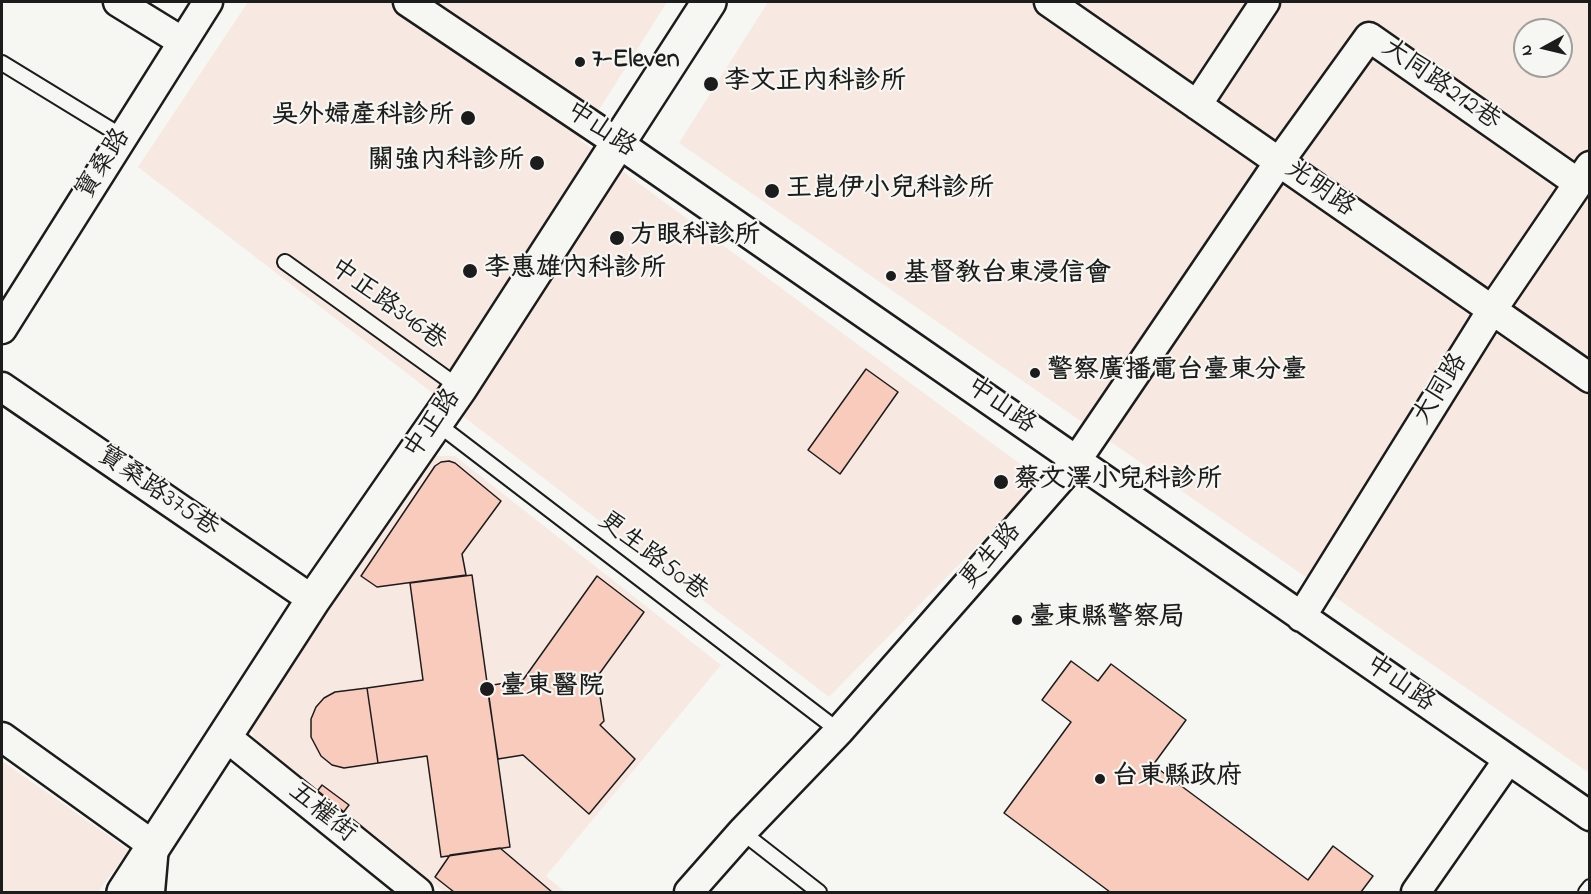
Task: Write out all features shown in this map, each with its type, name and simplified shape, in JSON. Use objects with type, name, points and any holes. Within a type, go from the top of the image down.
[{"type":"street","points":[[117,2],[183,42]]},
{"type":"street","name":"寶桑路","points":[[2,329],[208,2]]},
{"type":"street","name":"中正路","points":[[124,892],[312,600],[460,388],[709,2]]},
{"type":"street","name":"光明路","points":[[1049,2],[1590,378]]},
{"type":"street","points":[[1197,105],[1264,2]]},
{"type":"street","name":"中山路","points":[[413,3],[1590,816]]},
{"type":"street","name":"大同路212巷","points":[[1279,162],[1369,37],[1584,174]]},
{"type":"street","name":"更生路","points":[[689,892],[742,832],[839,731],[1076,461],[1279,162]]},
{"type":"street","name":"大同路","points":[[1301,617],[1492,310],[1584,174]]},
{"type":"street","name":"寶桑路375巷","points":[[2,387],[312,600]]},
{"type":"street","name":"五權街","points":[[225,736],[418,892]]},
{"type":"street","points":[[2,737],[154,846]]},
{"type":"street","points":[[1416,892],[1508,760]]},
{"type":"street","name":"中正路","points":[[150,892],[154,846]]},
{"type":"lane","points":[[2,63],[123,137]]},
{"type":"lane","name":"中正路346巷","points":[[285,262],[460,388]]},
{"type":"lane","name":"更生路50巷","points":[[435,422],[839,731]]},
{"type":"lane","points":[[742,832],[819,892]]},
{"type":"lane","points":[[1586,892],[1590,887]]},
{"type":"shaded area","points":[[248,2],[667,2],[580,140],[1042,480],[829,697],[138,167]]},
{"type":"shaded area","points":[[768,2],[1589,2],[1589,773],[679,143]]},
{"type":"shaded area","name":"臺東醫院","points":[[427,456],[455,456],[721,665],[546,876],[565,892],[444,892],[260,747],[253,736],[251,725],[256,712]]},
{"type":"shaded area","points":[[2,761],[129,850],[98,892],[2,892]]},
{"type":"building","points":[[866,369],[898,392],[840,474],[808,450]]},
{"type":"building","points":[[449,461],[455,463],[501,501],[462,554],[466,575],[377,587],[361,576],[435,466]]},
{"type":"building","points":[[472,575],[510,847],[441,857],[427,756],[378,763],[367,688],[423,680],[410,583]]},
{"type":"building","points":[[597,576],[644,612],[597,677],[604,721],[600,725],[635,759],[589,814],[523,755],[498,759],[487,686],[523,680]]},
{"type":"building","name":"台東縣政府","points":[[1071,661],[1098,681],[1111,664],[1186,720],[1153,765],[1308,880],[1333,846],[1373,876],[1361,892],[1110,892],[1004,813],[1071,722],[1042,700]]},
{"type":"building","points":[[367,688],[378,763],[344,768],[332,765],[321,756],[311,737],[311,719],[316,707],[324,698],[335,692]]},
{"type":"building","points":[[322,785],[349,805],[326,835],[299,815]]},
{"type":"building","points":[[500,848],[552,892],[454,892],[435,877],[450,855]]},
{"type":"place","name":"7-Eleven","points":[[580,62]]},
{"type":"place","name":"李文正內科診所","points":[[711,84]]},
{"type":"place","name":"吳外婦產科診所","points":[[468,118]]},
{"type":"place","name":"關強內科診所","points":[[537,163]]},
{"type":"place","name":"王崑伊小兒科診所","points":[[772,191]]},
{"type":"place","name":"方眼科診所","points":[[617,238]]},
{"type":"place","name":"李惠雄內科診所","points":[[470,271]]},
{"type":"place","name":"基督教台東浸信會","points":[[891,276]]},
{"type":"place","name":"警察廣播電台臺東分臺","points":[[1035,373]]},
{"type":"place","name":"蔡文澤小兒科診所","points":[[1001,482]]},
{"type":"place","name":"臺東縣警察局","points":[[1017,620]]},
{"type":"place","name":"臺東醫院","points":[[487,689]]},
{"type":"place","name":"台東縣政府","points":[[1100,779]]}]
